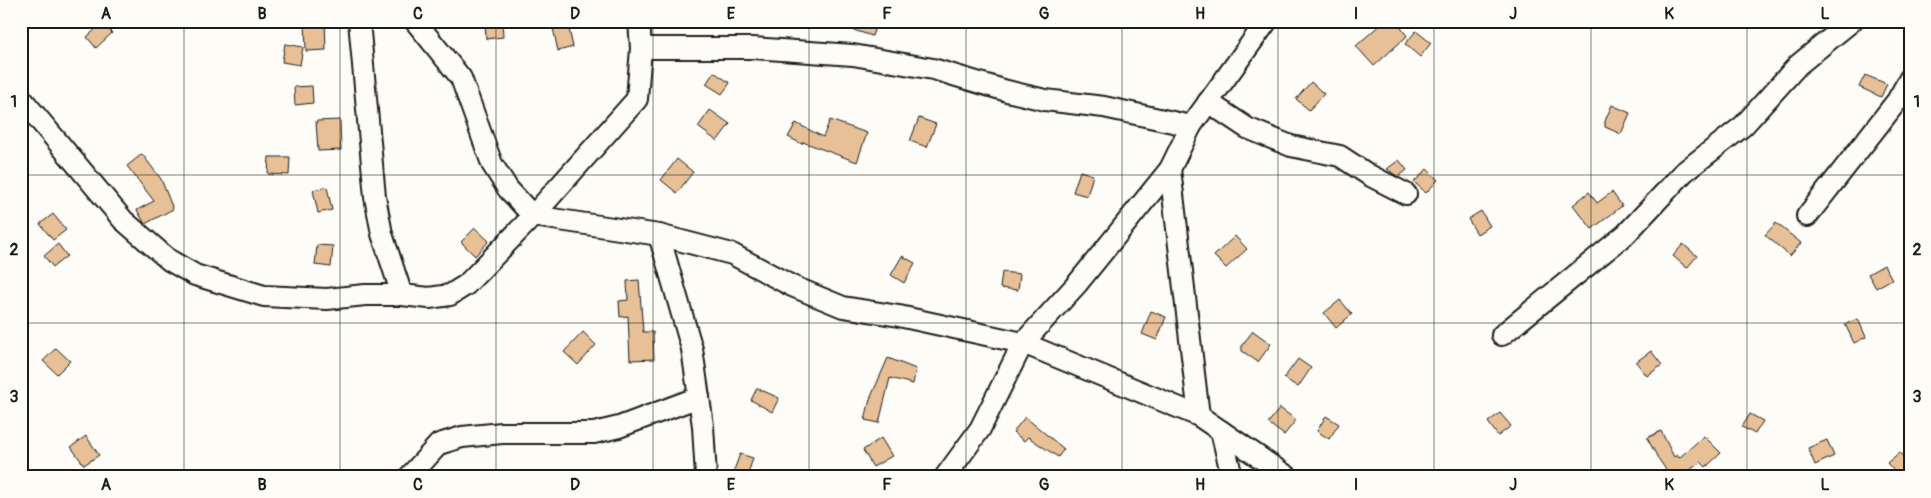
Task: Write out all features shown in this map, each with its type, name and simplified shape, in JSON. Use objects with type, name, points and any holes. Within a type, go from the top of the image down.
[{"type":"street","points":[[359,21],[375,197],[382,234],[402,295]]},
{"type":"street","points":[[415,21],[461,78],[492,164],[508,189],[533,216],[659,235],[732,254],[792,286],[843,307],[899,316],[1023,343],[1199,416],[1288,477]]},
{"type":"street","points":[[21,98],[123,220],[169,260],[195,275],[264,296],[327,299],[349,295],[402,295],[429,298],[450,296],[466,285],[533,216],[637,99],[641,48],[639,21]]},
{"type":"street","points":[[945,477],[980,429],[1023,343],[1077,284],[1170,170],[1191,126],[1267,21]]},
{"type":"street","points":[[1502,335],[1626,234],[1684,172],[1743,126],[1798,65],[1852,21]]},
{"type":"street","points":[[641,48],[753,48],[853,55],[933,69],[1045,100],[1104,107],[1191,126]]},
{"type":"street","points":[[1807,216],[1897,101],[1910,78]]},
{"type":"street","points":[[1208,102],[1247,128],[1291,146],[1340,156],[1369,175],[1406,194]]},
{"type":"street","points":[[1170,170],[1199,416]]},
{"type":"street","points":[[659,235],[692,349],[703,426],[706,477]]},
{"type":"street","points":[[409,477],[439,444],[454,439],[502,433],[594,433],[619,427],[699,397]]},
{"type":"street","points":[[1221,431],[1232,477]]},
{"type":"building","points":[[305,21],[325,21],[326,50],[306,51]]},
{"type":"building","points":[[485,21],[502,21],[503,37],[486,39]]},
{"type":"building","points":[[835,21],[877,21],[872,36],[835,24]]},
{"type":"building","points":[[1384,21],[1396,21],[1407,36],[1374,66],[1356,46]]},
{"type":"building","points":[[102,23],[112,33],[96,48],[87,37]]},
{"type":"building","points":[[568,24],[573,47],[558,51],[553,28]]},
{"type":"building","points":[[1416,31],[1431,43],[1420,57],[1405,44]]},
{"type":"building","points":[[285,44],[303,47],[300,65],[282,62]]},
{"type":"building","points":[[714,72],[730,83],[722,94],[706,84]]},
{"type":"building","points":[[1865,75],[1887,84],[1881,97],[1859,87]]},
{"type":"building","points":[[1311,82],[1324,94],[1309,110],[1296,99]]},
{"type":"building","points":[[312,86],[313,103],[295,105],[294,87]]},
{"type":"building","points":[[1612,105],[1630,113],[1621,134],[1605,127],[1605,121]]},
{"type":"building","points":[[710,110],[730,124],[717,141],[698,127]]},
{"type":"building","points":[[919,118],[936,124],[927,147],[910,141]]},
{"type":"building","points":[[340,120],[341,150],[318,151],[316,121]]},
{"type":"building","points":[[830,120],[867,133],[857,162],[803,142],[802,144],[788,137],[796,123],[823,137]]},
{"type":"building","points":[[142,154],[161,179],[173,209],[145,224],[137,210],[154,201],[127,166]]},
{"type":"building","points":[[269,157],[290,157],[289,175],[268,174]]},
{"type":"building","points":[[677,159],[693,172],[677,193],[661,180]]},
{"type":"building","points":[[1399,160],[1407,170],[1398,177],[1387,169]]},
{"type":"building","points":[[1427,169],[1438,180],[1426,193],[1414,182]]},
{"type":"building","points":[[1080,171],[1093,175],[1087,196],[1073,192]]},
{"type":"building","points":[[327,187],[332,210],[318,213],[313,190]]},
{"type":"building","points":[[1589,192],[1597,203],[1612,192],[1622,206],[1592,229],[1573,205]]},
{"type":"building","points":[[1481,211],[1490,226],[1477,234],[1468,219]]},
{"type":"building","points":[[53,214],[66,230],[53,240],[40,224]]},
{"type":"building","points":[[1776,223],[1801,243],[1790,256],[1765,235]]},
{"type":"building","points":[[475,228],[489,241],[475,256],[461,242]]},
{"type":"building","points":[[1235,236],[1247,249],[1226,268],[1214,256]]},
{"type":"building","points":[[58,244],[67,256],[53,267],[44,256]]},
{"type":"building","points":[[1683,244],[1697,256],[1687,268],[1673,256]]},
{"type":"building","points":[[317,245],[333,246],[331,267],[315,265]]},
{"type":"building","points":[[902,256],[915,263],[904,283],[891,275]]},
{"type":"building","points":[[1884,265],[1892,279],[1876,288],[1868,274]]},
{"type":"building","points":[[1002,272],[1020,274],[1018,290],[1000,288]]},
{"type":"building","points":[[639,280],[643,332],[653,332],[654,359],[630,360],[628,316],[620,317],[619,301],[628,300],[627,281]]},
{"type":"building","points":[[1340,300],[1352,314],[1336,328],[1324,313]]},
{"type":"building","points":[[1151,311],[1166,317],[1157,340],[1142,334]]},
{"type":"building","points":[[1858,319],[1866,337],[1854,343],[1845,324]]},
{"type":"building","points":[[1253,331],[1271,344],[1258,362],[1242,351],[1242,345]]},
{"type":"building","points":[[583,332],[596,345],[578,365],[564,352]]},
{"type":"building","points":[[56,348],[70,361],[57,374],[43,361]]},
{"type":"building","points":[[1651,351],[1662,365],[1647,376],[1636,362]]},
{"type":"building","points":[[888,358],[916,369],[913,384],[890,378],[879,423],[865,420],[870,399]]},
{"type":"building","points":[[1298,359],[1311,368],[1298,387],[1284,378]]},
{"type":"building","points":[[757,388],[779,398],[772,412],[751,400]]},
{"type":"building","points":[[1280,408],[1296,420],[1284,435],[1268,423]]},
{"type":"building","points":[[1500,413],[1511,426],[1498,436],[1488,422]]},
{"type":"building","points":[[1750,414],[1763,421],[1755,434],[1742,427]]},
{"type":"building","points":[[1326,416],[1339,424],[1329,439],[1317,431]]},
{"type":"building","points":[[1025,417],[1064,449],[1058,457],[1028,437],[1024,441],[1013,432]]},
{"type":"building","points":[[1661,431],[1674,457],[1677,455],[1679,458],[1704,436],[1721,453],[1706,467],[1701,462],[1680,477],[1671,477],[1647,438]]},
{"type":"building","points":[[86,436],[99,455],[84,465],[71,447]]},
{"type":"building","points":[[881,438],[892,456],[873,467],[863,450]]},
{"type":"building","points":[[1827,440],[1834,456],[1815,465],[1808,448]]},
{"type":"building","points":[[1900,452],[1910,464],[1910,472],[1904,477],[1899,477],[1887,463]]},
{"type":"building","points":[[740,454],[753,458],[747,477],[733,473]]}]
